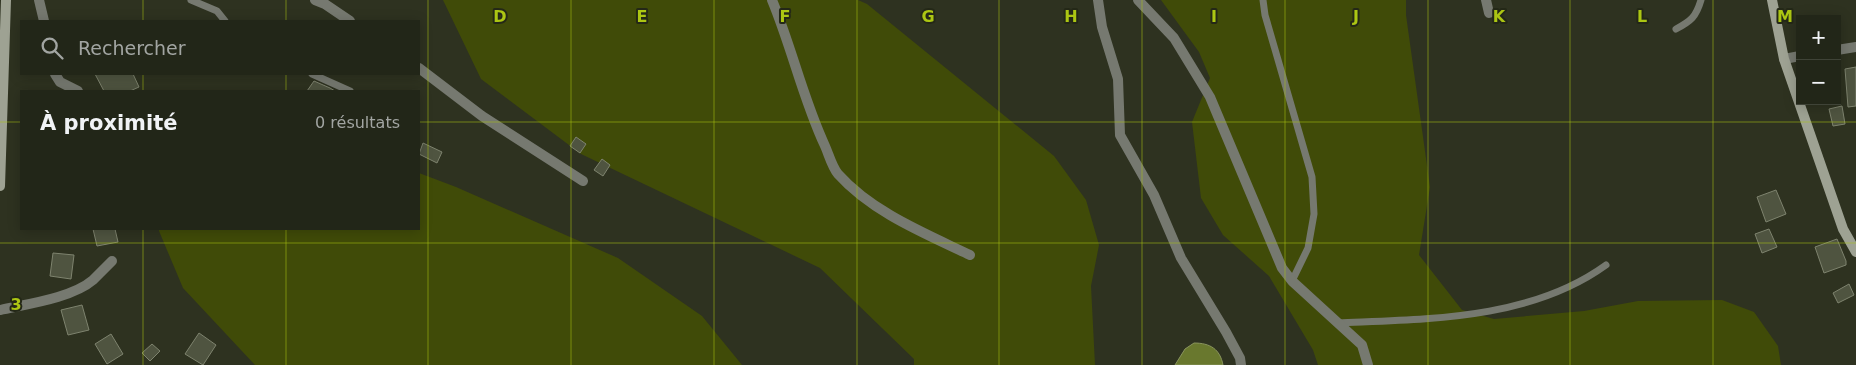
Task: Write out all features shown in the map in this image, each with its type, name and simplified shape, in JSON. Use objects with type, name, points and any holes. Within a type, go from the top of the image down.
[{"type":"street","points":[[0,186],[6,0]]},
{"type":"street","points":[[39,0],[44,20]]},
{"type":"street","points":[[315,0],[325,4],[349,20]]},
{"type":"street","points":[[772,0],[783,27],[813,121],[837,172],[870,202],[908,225],[970,255]]},
{"type":"street","points":[[1098,0],[1102,27],[1118,78],[1120,135],[1154,195],[1181,258],[1231,341],[1240,358],[1241,365]]},
{"type":"street","points":[[1138,0],[1174,38],[1210,97],[1282,268],[1292,281],[1362,345],[1368,365]]},
{"type":"street","points":[[1486,0],[1490,14]]},
{"type":"street","points":[[1772,0],[1784,59],[1843,229],[1856,252]]},
{"type":"street","points":[[1841,49],[1856,47]]},
{"type":"street","points":[[1784,59],[1796,57]]},
{"type":"street","points":[[420,69],[482,116],[583,181]]},
{"type":"street","points":[[56,75],[60,82],[76,90]]},
{"type":"street","points":[[0,310],[49,299],[70,292],[91,282],[112,261]]},
{"type":"lane","points":[[191,0],[217,11],[224,20]]},
{"type":"lane","points":[[1263,0],[1265,15],[1312,177],[1314,214],[1308,248],[1292,281]]},
{"type":"lane","points":[[1676,28],[1690,21],[1698,9],[1701,0]]},
{"type":"lane","points":[[314,75],[348,90]]},
{"type":"lane","points":[[1338,323],[1439,317],[1504,308],[1553,294],[1606,265]]},
{"type":"shaded area","points":[[443,0],[858,0],[867,4],[1054,156],[1086,200],[1099,245],[1091,286],[1095,365],[914,365],[914,359],[820,268],[581,154],[481,79]]},
{"type":"shaded area","points":[[1161,0],[1406,0],[1406,15],[1430,187],[1419,255],[1462,310],[1494,319],[1584,311],[1638,301],[1722,300],[1754,312],[1778,346],[1781,365],[1318,365],[1313,350],[1269,276],[1223,235],[1201,198],[1192,122],[1210,78],[1199,52]]},
{"type":"shaded area","points":[[420,173],[456,187],[618,258],[702,316],[742,365],[255,365],[183,288],[159,231],[420,230]]},
{"type":"shaded area","points":[[1194,343],[1205,344],[1217,351],[1223,365],[1175,365],[1185,349]]},
{"type":"building","points":[[1856,67],[1856,106],[1848,107],[1845,69]]},
{"type":"building","points":[[96,75],[133,75],[139,87],[132,90],[103,90]]},
{"type":"building","points":[[314,81],[333,90],[308,90]]},
{"type":"building","points":[[1842,106],[1845,124],[1833,126],[1829,109]]},
{"type":"building","points":[[576,137],[586,144],[580,153],[570,146]]},
{"type":"building","points":[[423,143],[442,152],[437,163],[420,154]]},
{"type":"building","points":[[602,159],[610,165],[603,176],[594,170]]},
{"type":"building","points":[[1776,190],[1786,214],[1766,222],[1757,197]]},
{"type":"building","points":[[1769,229],[1777,247],[1762,253],[1755,234]]},
{"type":"building","points":[[93,230],[115,230],[118,242],[97,246]]},
{"type":"building","points":[[1837,239],[1846,265],[1824,273],[1815,247]]},
{"type":"building","points":[[53,253],[74,255],[71,279],[50,276]]},
{"type":"building","points":[[1849,284],[1854,295],[1838,303],[1833,293]]},
{"type":"building","points":[[82,305],[89,330],[68,335],[61,310]]},
{"type":"building","points":[[199,333],[216,345],[203,365],[185,354]]},
{"type":"building","points":[[111,334],[123,354],[107,364],[95,344]]},
{"type":"building","points":[[152,344],[160,351],[150,361],[142,353]]}]
